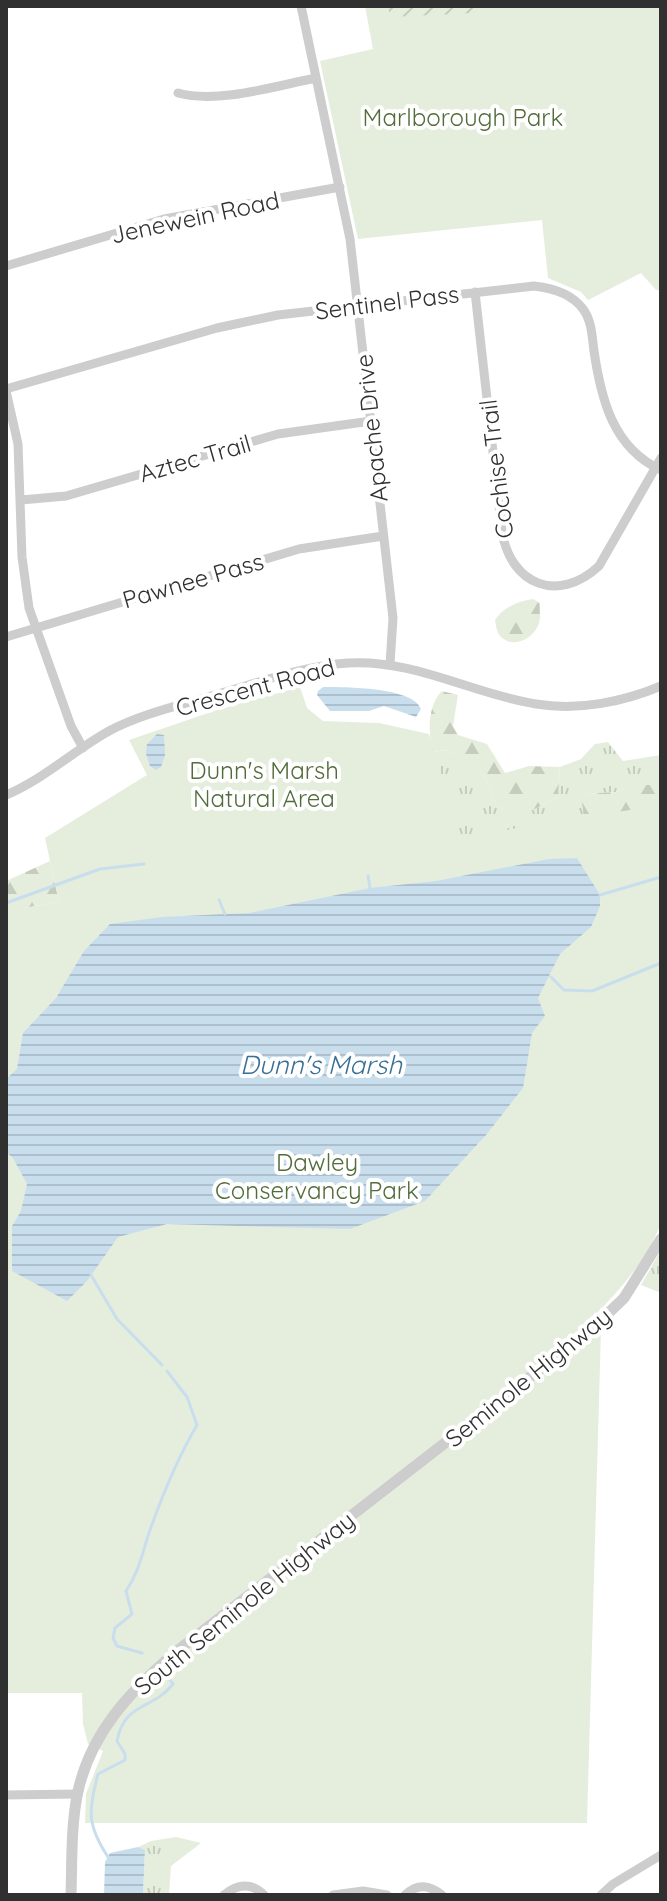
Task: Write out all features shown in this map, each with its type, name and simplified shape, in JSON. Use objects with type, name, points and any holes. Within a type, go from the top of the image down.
[{"type":"street","name":"Apache Drive","points":[[301,6],[350,239],[393,618],[390,664]]},
{"type":"street","points":[[178,93],[192,97],[215,96],[316,78]]},
{"type":"street","name":"Jenewein Road","points":[[6,266],[164,219],[340,187]]},
{"type":"street","name":"Sentinel Pass","points":[[6,390],[217,328],[278,315],[475,292],[547,287],[559,291],[582,308],[591,329],[601,397],[610,420],[620,436],[659,465]]},
{"type":"street","name":"Cochise Trail","points":[[475,292],[502,532],[505,549],[521,575],[546,585],[559,586],[587,577],[599,566],[659,465]]},
{"type":"street","points":[[6,390],[17,432],[24,581],[36,626],[71,726],[83,748]]},
{"type":"street","name":"Aztec Trail","points":[[21,500],[66,496],[278,434],[371,421]]},
{"type":"street","name":"Pawnee Pass","points":[[6,637],[299,549],[383,536]]},
{"type":"street","name":"Crescent Road","points":[[7,791],[26,786],[127,722],[302,669],[341,664],[390,664],[512,699],[552,706],[605,703],[661,686]]},
{"type":"street","name":"Seminole Highway","points":[[415,1468],[593,1328],[624,1298],[661,1239]]},
{"type":"street","name":"South Seminole Highway","points":[[71,1895],[77,1794],[104,1729],[122,1703],[144,1680],[415,1468]]},
{"type":"street","points":[[6,1795],[77,1794]]},
{"type":"street","points":[[601,1895],[613,1884],[661,1855]]},
{"type":"street","points":[[224,1895],[238,1886],[256,1888],[264,1895]]},
{"type":"street","points":[[405,1895],[423,1886],[433,1888],[442,1895]]},
{"type":"street","points":[[333,1895],[363,1891],[387,1895]]},
{"type":"green space","name":"Marlborough Park","points":[[365,6],[661,6],[661,290],[656,290],[641,273],[588,300],[581,292],[548,278],[542,220],[358,239],[320,61],[373,49]]},
{"type":"green space","points":[[388,6],[481,6],[474,13],[390,17]]},
{"type":"green space","points":[[533,599],[540,603],[540,621],[536,629],[521,641],[503,638],[497,631],[495,620],[512,605]]},
{"type":"green space","name":"Dawley Conservancy Park","points":[[300,687],[307,708],[323,721],[379,723],[429,734],[457,838],[661,805],[661,1223],[632,1274],[592,1318],[601,1329],[587,1823],[85,1823],[86,1794],[103,1751],[88,1744],[83,1724],[82,1693],[6,1693],[6,911],[59,902],[45,838],[147,775],[129,740],[220,709]]},
{"type":"green space","points":[[442,691],[458,695],[453,726],[458,735],[487,744],[505,773],[529,766],[560,767],[558,797],[533,810],[504,810],[496,805],[486,779],[467,755],[447,750],[433,752],[430,720],[434,704]]},
{"type":"green space","points":[[608,742],[623,761],[661,755],[661,785],[628,785],[616,792],[585,794],[584,817],[661,805],[6,928],[6,911],[456,838],[433,752],[447,750],[454,754],[467,754],[486,779],[496,805],[504,810],[533,810],[558,797],[560,767],[581,759],[595,744]]},
{"type":"green space","points":[[628,785],[661,785],[661,805],[584,818],[584,794],[616,792]]},
{"type":"green space","points":[[50,861],[59,902],[6,911],[6,881]]},
{"type":"green space","points":[[661,1250],[661,1293],[641,1285]]},
{"type":"green space","points":[[176,1837],[201,1843],[171,1866],[169,1895],[143,1895],[145,1851],[138,1847],[151,1841]]},
{"type":"water","points":[[323,687],[392,692],[405,696],[421,709],[416,717],[384,706],[369,711],[330,711],[317,695]]},
{"type":"water","points":[[157,734],[164,735],[165,755],[161,767],[156,770],[150,766],[146,754],[147,744]]},
{"type":"water","name":"Dunn's Marsh","points":[[577,858],[600,895],[600,906],[591,927],[560,954],[538,998],[545,1016],[532,1033],[523,1088],[486,1135],[425,1201],[350,1229],[167,1224],[118,1237],[87,1281],[67,1301],[12,1271],[12,1226],[21,1211],[27,1184],[13,1158],[6,1152],[6,1079],[17,1069],[23,1033],[56,998],[84,951],[110,924],[162,917],[249,913],[370,888],[436,881],[549,859]]},
{"type":"water","points":[[138,1847],[145,1850],[143,1895],[104,1895],[105,1862],[110,1853]]},
{"type":"waterway","points":[[6,903],[100,869],[144,864]]},
{"type":"waterway","points":[[368,876],[370,888]]},
{"type":"waterway","points":[[600,895],[661,877]]},
{"type":"waterway","points":[[219,900],[225,914]]},
{"type":"waterway","points":[[551,977],[564,990],[592,991],[661,963]]},
{"type":"waterway","points":[[91,1275],[117,1319],[162,1365]]},
{"type":"waterway","points":[[142,1653],[117,1646],[113,1638],[115,1628],[132,1614],[126,1591],[137,1570],[170,1478],[197,1425],[187,1397],[167,1371]]},
{"type":"waterway","points":[[108,1857],[96,1836],[91,1817],[98,1774],[125,1760],[117,1741],[121,1728],[133,1713],[173,1684],[168,1677]]},
{"type":"park label","name":"Dunn's Marsh Natural Area","points":[[264,784]]}]
